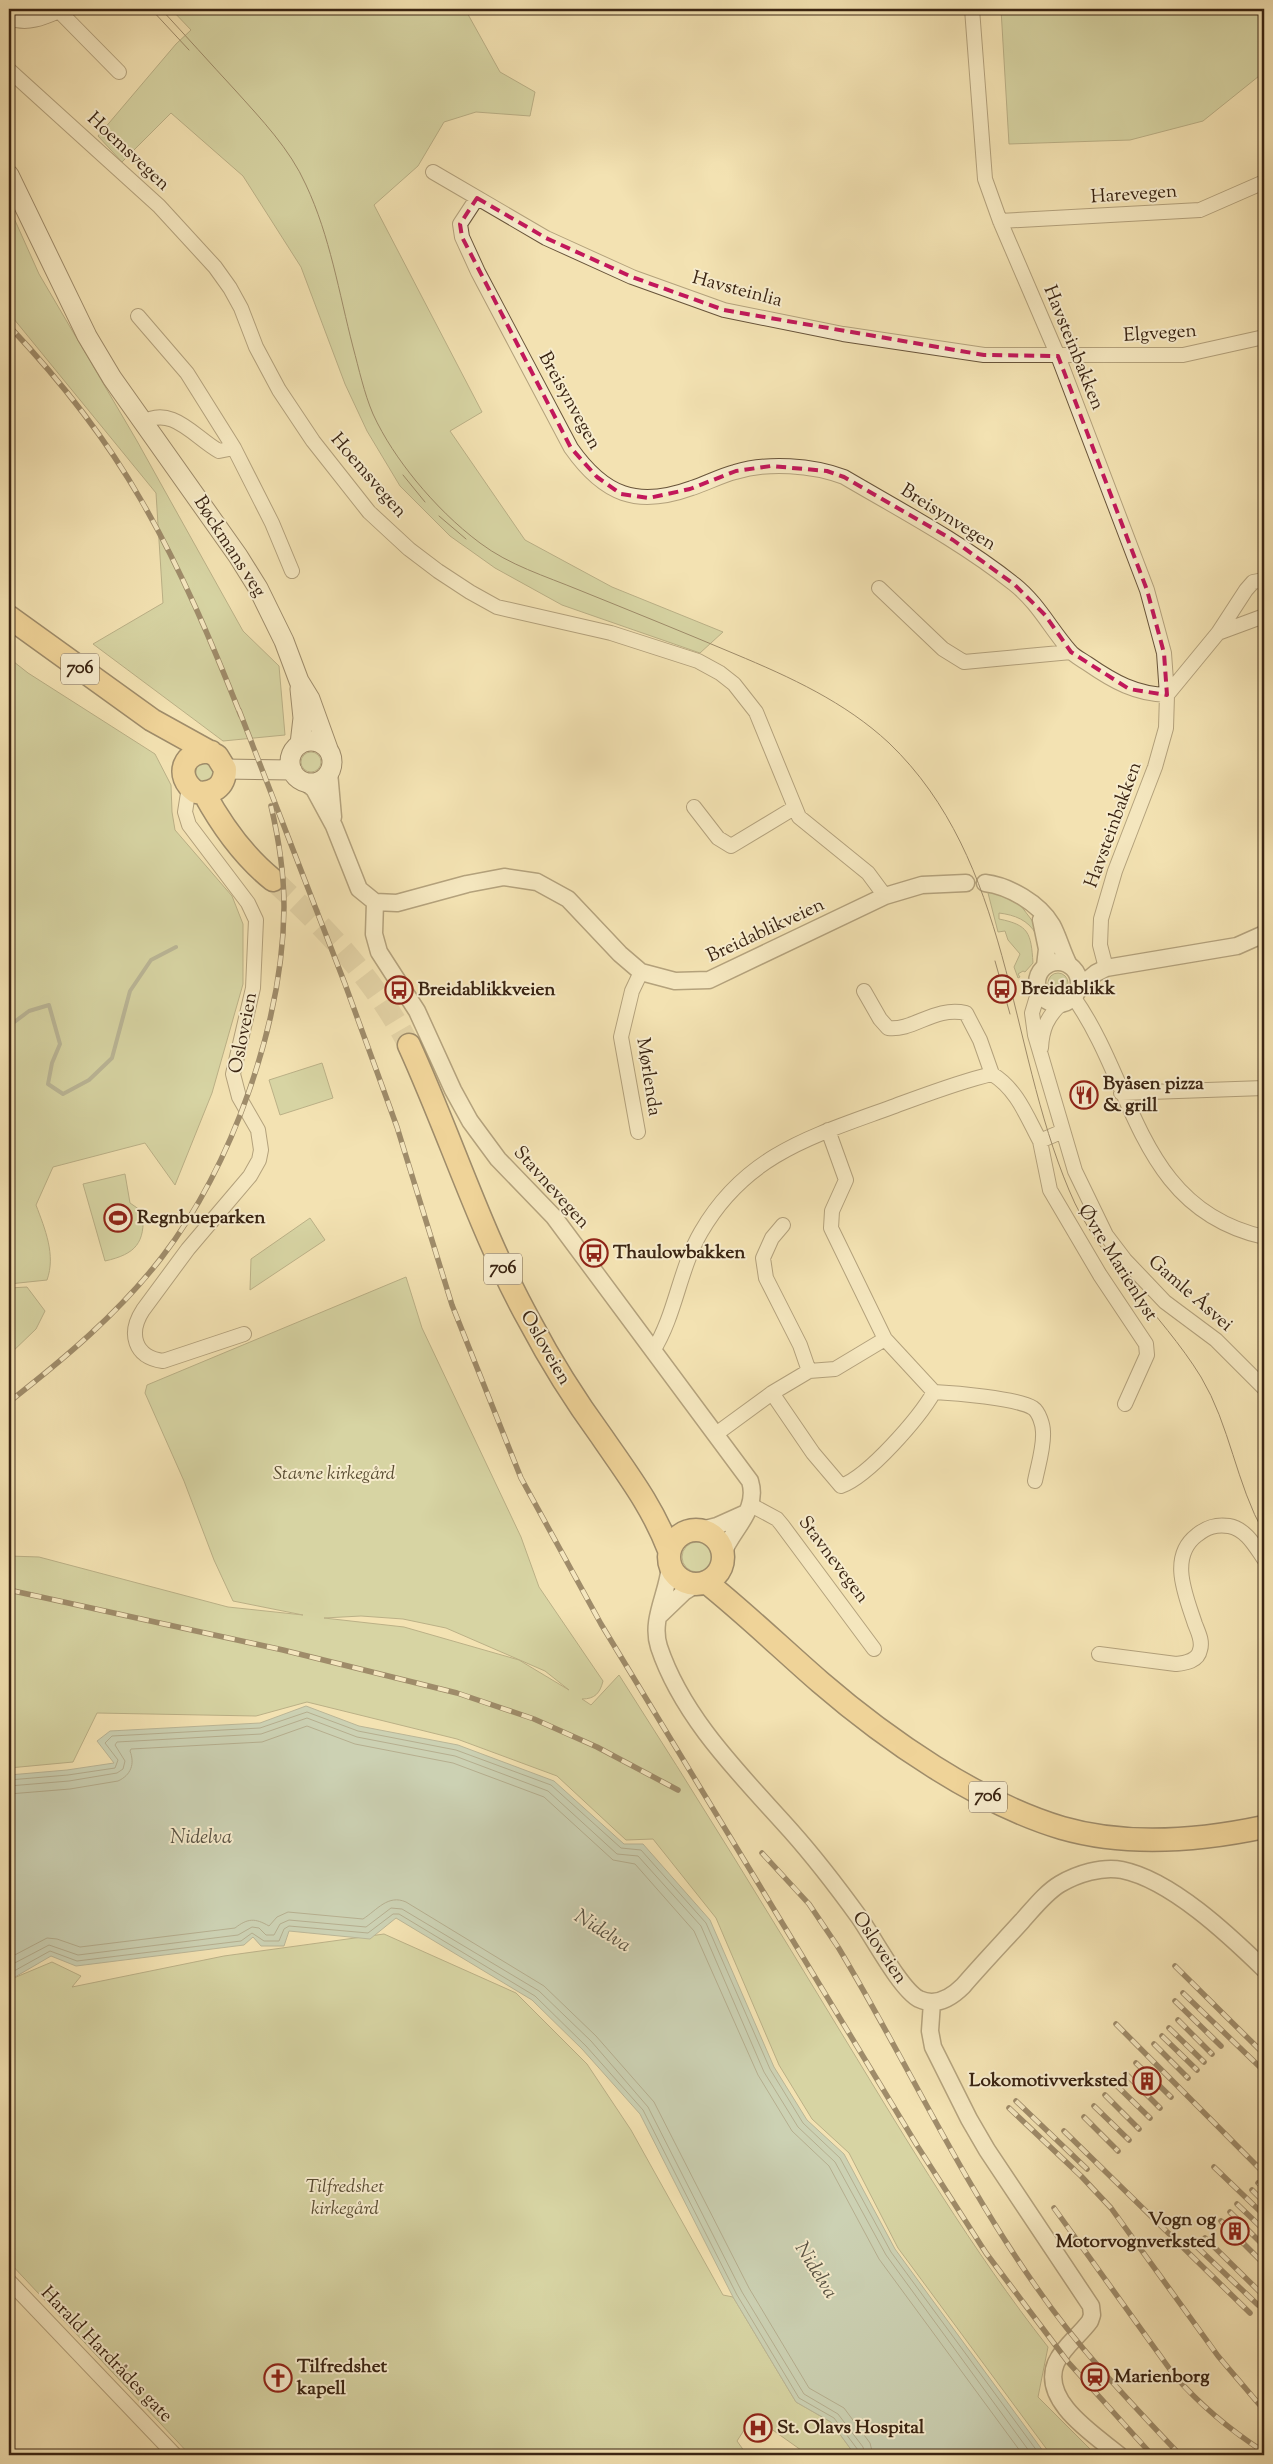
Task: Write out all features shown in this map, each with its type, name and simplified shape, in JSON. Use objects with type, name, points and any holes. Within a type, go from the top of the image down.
[{"type":"highway","name":"706","points":[[9,617],[220,767],[233,836]]},
{"type":"highway","name":"706","points":[[152,720],[173,748],[192,783],[221,825],[233,836],[250,859],[273,880]]},
{"type":"highway","points":[[196,753],[220,767],[217,789],[192,783],[186,762],[196,753]]},
{"type":"highway","name":"Osloveien","points":[[409,1045],[428,1086],[484,1226],[513,1290],[560,1376],[630,1474],[658,1521],[670,1558]]},
{"type":"highway","name":"Osloveien","points":[[630,1474],[667,1510],[697,1530]]},
{"type":"highway","name":"706","points":[[697,1530],[716,1537],[731,1587],[761,1626]]},
{"type":"highway","points":[[670,1558],[678,1536],[697,1530]]},
{"type":"highway","name":"706","points":[[670,1558],[680,1579],[702,1583],[761,1626],[821,1683],[898,1741],[952,1777],[1024,1814],[1062,1828],[1130,1839],[1196,1839],[1264,1827]]},
{"type":"highway","points":[[702,1583],[720,1570],[723,1558]]},
{"type":"main road","name":"Bøckmans veg","points":[[9,175],[87,336],[112,378],[238,556],[258,588],[284,641],[299,681],[310,699],[328,749],[332,765],[330,772]]},
{"type":"main road","name":"Bøckmans veg","points":[[297,763],[303,718],[299,681]]},
{"type":"main road","points":[[297,763],[316,741],[328,749]]},
{"type":"main road","points":[[220,767],[258,768],[268,762],[297,763],[317,782],[330,772]]},
{"type":"street","name":"Havsteinbakken","points":[[972,9],[985,179],[1000,221],[1058,356],[1147,590],[1164,653],[1167,695],[1166,728],[1155,767],[1115,870],[1101,919],[1100,945],[1106,968]]},
{"type":"street","points":[[9,18],[24,21],[40,19],[58,10],[119,72]]},
{"type":"street","name":"Hoemsvegen","points":[[9,70],[152,200],[215,267],[241,308],[256,347],[279,390],[313,441],[369,512],[409,549],[438,571],[497,607],[611,633],[698,661],[734,684],[756,712],[799,817],[868,874],[884,896]]},
{"type":"street","name":"Havsteinlia","points":[[433,172],[555,242],[632,276],[724,310],[843,334],[984,355],[1058,356]]},
{"type":"street","name":"Harevegen","points":[[1000,221],[1200,210],[1264,182]]},
{"type":"street","name":"Breisynvegen","points":[[477,198],[460,224],[462,237],[571,448],[585,467],[597,478],[621,494],[649,498],[690,489],[736,471],[771,466],[827,471],[836,474],[953,540],[1015,585],[1045,615],[1071,652],[1109,678],[1129,689],[1151,694],[1167,695]]},
{"type":"street","points":[[138,316],[186,373],[234,448],[272,523],[292,571]]},
{"type":"street","name":"Elgvegen","points":[[1058,356],[1183,355],[1264,337]]},
{"type":"street","points":[[142,422],[156,417],[171,418],[219,451],[234,448]]},
{"type":"street","points":[[1167,695],[1218,634],[1253,582],[1264,580]]},
{"type":"street","points":[[879,588],[943,648],[964,662],[1071,652]]},
{"type":"street","points":[[1218,634],[1264,616]]},
{"type":"street","points":[[297,763],[334,826],[359,889],[375,902]]},
{"type":"street","points":[[330,772],[334,826]]},
{"type":"street","name":"Osloveien","points":[[192,783],[185,812],[188,825],[248,903],[256,920],[253,988],[233,1074],[239,1097],[258,1130],[261,1150],[260,1160],[250,1176],[188,1249],[143,1310],[136,1320],[135,1337],[142,1353],[152,1360],[164,1361],[244,1334]]},
{"type":"street","points":[[694,807],[713,833],[731,846],[794,808]]},
{"type":"street","name":"Breidablikveien","points":[[375,902],[385,904],[396,903],[467,884],[504,877],[537,882],[568,899],[620,954],[641,972],[675,981],[709,980],[884,896],[922,885],[966,883]]},
{"type":"street","points":[[985,883],[1007,887],[1037,909],[1051,924],[1071,966],[1078,975],[1071,996]]},
{"type":"street","name":"Stavnevegen","points":[[375,902],[374,934],[379,952],[417,1011],[453,1090],[470,1121],[498,1159],[554,1217],[750,1481],[753,1492],[748,1509],[777,1519],[874,1649]]},
{"type":"street","points":[[1037,909],[1046,940],[1045,966],[1036,981],[1038,993],[1051,1003],[1071,996],[1096,973],[1106,968],[1236,946],[1264,934]]},
{"type":"street","points":[[1045,966],[1059,962],[1071,966],[1092,965],[1106,968]]},
{"type":"street","name":"Mørlenda","points":[[638,1132],[621,1037],[632,991],[641,972]]},
{"type":"street","points":[[864,991],[880,1019],[888,1028],[899,1028],[946,1011],[966,1013],[980,1040],[992,1074],[1002,1080],[1016,1096],[1040,1141],[1063,1131]]},
{"type":"street","name":"Gamle Åsvei","points":[[1038,993],[1032,1013],[1032,1024],[1075,1171],[1091,1208],[1106,1235],[1125,1260],[1165,1302],[1216,1340],[1264,1388]]},
{"type":"street","points":[[1071,996],[1092,1026],[1121,1093],[1150,1149],[1180,1189],[1202,1210],[1239,1231],[1264,1237]]},
{"type":"street","name":"Gamle Åsvei","points":[[1041,1051],[1045,1025],[1049,1016],[1071,996]]},
{"type":"street","points":[[654,1351],[672,1315],[689,1254],[719,1207],[748,1176],[774,1154],[828,1130],[960,1083],[992,1074]]},
{"type":"street","points":[[1121,1093],[1264,1088]]},
{"type":"street","points":[[828,1130],[846,1180],[832,1211],[831,1228],[885,1339],[934,1392],[960,1394],[1022,1404],[1034,1408],[1038,1414],[1043,1431],[1035,1481]]},
{"type":"street","name":"Øvre Marienlyst","points":[[1040,1141],[1050,1190],[1100,1275],[1146,1344],[1146,1355],[1125,1404]]},
{"type":"street","points":[[783,1225],[772,1238],[764,1258],[766,1278],[800,1345],[809,1371]]},
{"type":"street","points":[[716,1434],[772,1393],[809,1371],[835,1369],[885,1339]]},
{"type":"street","points":[[772,1393],[813,1453],[841,1486],[851,1482],[868,1468],[927,1404],[934,1392]]},
{"type":"street","points":[[697,1530],[717,1526],[748,1509]]},
{"type":"street","points":[[723,1558],[729,1540],[748,1509]]},
{"type":"street","points":[[1099,1654],[1176,1664],[1184,1663],[1196,1657],[1200,1652],[1200,1639],[1182,1582],[1181,1566],[1188,1544],[1209,1527],[1227,1526],[1242,1531],[1264,1559]]},
{"type":"street","name":"Osloveien","points":[[670,1558],[669,1583],[658,1616],[657,1634],[663,1657],[682,1695],[725,1756],[813,1857],[872,1936],[908,1991],[919,1999],[932,2002]]},
{"type":"street","points":[[658,1616],[684,1592],[702,1583]]},
{"type":"street","points":[[1119,2455],[1073,2416],[1058,2397],[1054,2383],[1056,2364],[1090,2321],[1092,2315],[1090,2306],[969,2119],[933,2047],[930,2031],[932,2002],[943,2000],[955,1994],[1037,1904],[1059,1885],[1084,1873],[1110,1870],[1121,1870],[1142,1877],[1177,1896],[1211,1922],[1264,1970]]},
{"type":"street","name":"Harald Hardrådes gate","points":[[9,2281],[175,2455]]},
{"type":"highlighted area","points":[[477,198],[546,238],[632,277],[724,310],[984,355],[1058,356],[1147,590],[1164,653],[1167,695],[1129,689],[1071,652],[1045,615],[1015,585],[953,540],[844,477],[827,471],[771,466],[736,471],[690,489],[649,498],[621,494],[597,477],[571,448],[478,272],[462,237],[460,224],[466,211]]},
{"type":"green space","points":[[171,9],[465,9],[500,72],[535,92],[530,116],[476,112],[444,122],[418,166],[374,205],[482,412],[450,431],[525,540],[612,587],[723,632],[700,653],[562,605],[495,568],[450,536],[400,486],[367,431],[345,384],[301,267],[243,176],[171,113],[122,162],[98,136],[176,44],[191,30]]},
{"type":"green space","points":[[1001,9],[1264,9],[1264,72],[1203,121],[1130,140],[1009,144]]},
{"type":"green space","points":[[9,207],[39,274],[137,441],[243,631],[279,666],[285,735],[223,741],[93,644],[163,603],[156,493],[9,313]]},
{"type":"green space","points":[[9,658],[28,673],[155,754],[171,785],[175,830],[232,896],[243,924],[243,984],[212,1093],[175,1185],[145,1143],[53,1167],[36,1205],[46,1233],[50,1252],[47,1280],[9,1284]]},
{"type":"green space","points":[[311,752],[318,755],[321,762],[318,769],[311,772],[304,769],[301,762],[304,755]]},
{"type":"green space","points":[[209,762],[216,776],[202,784],[195,778],[197,765]]},
{"type":"green space","points":[[987,889],[1018,902],[1037,927],[1036,934],[1029,925],[1020,919],[999,913],[999,919],[1017,924],[1029,937],[1033,963],[1025,972],[1023,971],[1018,974],[1020,977],[1018,978],[1014,967],[1020,954],[1008,940],[1005,931],[998,932]]},
{"type":"green space","points":[[1058,973],[1065,976],[1068,983],[1065,990],[1058,993],[1051,990],[1048,983],[1051,976]]},
{"type":"green space","points":[[322,1063],[333,1098],[280,1115],[269,1080]]},
{"type":"green space","name":"Regnbueparken","points":[[125,1174],[130,1203],[143,1212],[142,1232],[136,1246],[131,1251],[105,1261],[83,1184]]},
{"type":"green space","points":[[310,1218],[325,1240],[250,1290],[251,1259]]},
{"type":"green space","name":"Stavne kirkegård","points":[[406,1277],[422,1328],[521,1537],[539,1587],[603,1681],[596,1695],[582,1699],[591,1705],[619,1675],[733,1856],[942,2196],[993,2273],[1048,2347],[1038,2397],[1096,2455],[1051,2455],[898,2248],[849,2153],[812,2119],[779,2065],[716,1918],[653,1839],[626,1840],[557,1776],[457,1739],[307,1702],[256,1716],[97,1713],[73,1762],[9,1768],[9,1556],[39,1557],[228,1607],[303,1615],[233,1601],[214,1560],[184,1481],[145,1393],[147,1385]],"holes":[[[361,1616],[403,1619],[446,1628],[545,1671],[569,1690],[519,1660],[404,1627],[324,1618]]]},
{"type":"green space","points":[[27,1287],[45,1311],[36,1329],[9,1355],[9,1288]]},
{"type":"green space","points":[[697,1542],[708,1546],[712,1557],[708,1568],[697,1572],[686,1568],[682,1557],[686,1546]]},
{"type":"green space","name":"Tilfredshet kirkegård","points":[[384,1934],[516,1993],[587,2064],[631,2130],[723,2295],[733,2297],[796,2402],[831,2422],[855,2455],[808,2455],[753,2416],[737,2441],[747,2455],[190,2455],[9,2262],[9,1980],[52,1962],[81,1976],[72,1987],[224,1956]]},
{"type":"water","name":"Nidelva","points":[[306,1706],[359,1726],[458,1745],[554,1781],[624,1844],[643,1844],[710,1920],[774,2067],[807,2120],[844,2154],[895,2249],[1046,2455],[855,2455],[831,2422],[796,2402],[733,2297],[640,2114],[582,2049],[532,2000],[396,1918],[370,1939],[289,1931],[284,1946],[261,1946],[253,1937],[244,1945],[76,1966],[51,1956],[15,1977],[9,1977],[9,1775],[67,1770],[114,1763],[97,1741],[110,1731],[260,1723]]},
{"type":"waterway","points":[[9,1026],[29,1011],[49,1005],[60,1044],[52,1063],[48,1084],[63,1094],[89,1080],[112,1058],[130,991],[151,960],[176,947]]},
{"type":"tunnel","points":[[273,880],[313,918],[348,956],[380,998],[409,1045]]},
{"type":"tram line","points":[[151,9],[189,50]]},
{"type":"tram line","points":[[161,9],[265,123],[292,159],[306,185],[322,224],[360,372],[373,414],[398,457],[438,506],[480,543],[515,564],[756,663],[816,692],[872,728],[889,743],[930,790],[960,842],[984,898],[1002,956],[1032,1075],[1049,1133],[1069,1190],[1081,1216],[1096,1240],[1168,1330],[1201,1377],[1211,1395],[1246,1495],[1264,1533]]},
{"type":"tram line","points":[[403,475],[425,502]]},
{"type":"tram line","points":[[439,516],[466,539]]},
{"type":"tram line","points":[[995,961],[1010,1014]]},
{"type":"railway","points":[[9,326],[46,367],[97,431],[141,500],[156,526],[195,606],[241,716]]},
{"type":"railway","points":[[239,710],[345,984],[397,1127],[452,1305],[521,1478],[601,1624],[918,2147],[986,2253],[1068,2362],[1152,2455]]},
{"type":"railway","points":[[9,1402],[90,1334],[145,1278],[187,1221],[231,1137],[249,1091],[263,1045],[274,998],[281,952],[284,907],[283,882],[279,844],[271,806]]},
{"type":"railway","points":[[9,1590],[283,1650],[457,1693],[534,1719],[597,1747],[678,1790]]},
{"type":"railway","points":[[762,1853],[809,1904],[838,1947],[983,2205],[1037,2288],[1088,2354],[1180,2455]]},
{"type":"railway","points":[[1175,1966],[1264,2054]]},
{"type":"railway","points":[[1183,1993],[1264,2071]]},
{"type":"railway","points":[[1175,2001],[1221,2046]]},
{"type":"railway","points":[[1178,2020],[1212,2054]]},
{"type":"railway","points":[[1116,2024],[1264,2173]]},
{"type":"railway","points":[[1169,2028],[1204,2062]]},
{"type":"railway","points":[[1162,2036],[1197,2070]]},
{"type":"railway","points":[[1154,2044],[1188,2078]]},
{"type":"railway","points":[[1136,2063],[1171,2097]]},
{"type":"railway","points":[[1126,2074],[1160,2108]]},
{"type":"railway","points":[[1115,2084],[1150,2118]]},
{"type":"railway","points":[[1105,2095],[1139,2129]]},
{"type":"railway","points":[[1016,2101],[1087,2169]]},
{"type":"railway","points":[[1094,2106],[1129,2140]]},
{"type":"railway","points":[[1009,2108],[1081,2176],[1111,2208],[1218,2356],[1264,2410]]},
{"type":"railway","points":[[1084,2117],[1118,2151]]},
{"type":"railway","points":[[1064,2131],[1250,2313]]},
{"type":"railway","points":[[1214,2167],[1264,2215]]},
{"type":"railway","points":[[1258,2183],[1264,2188]]},
{"type":"railway","points":[[1252,2190],[1264,2202]]},
{"type":"railway","points":[[1237,2204],[1264,2230]]},
{"type":"railway","points":[[1054,2208],[1174,2375],[1216,2417],[1264,2452]]},
{"type":"railway","points":[[1230,2212],[1264,2246]]},
{"type":"railway","points":[[1221,2221],[1264,2264]]},
{"type":"railway","points":[[1205,2238],[1264,2296]]},
{"type":"railway","points":[[1197,2247],[1258,2305]]},
{"type":"place","name":"Breidablikk","points":[[1002,989]]},
{"type":"place","name":"Breidablikkveien","points":[[399,990]]},
{"type":"place","name":"Byåsen pizza & grill","points":[[1084,1095]]},
{"type":"place","name":"Regnbueparken","points":[[118,1218]]},
{"type":"place","name":"Thaulowbakken","points":[[594,1253]]},
{"type":"place","name":"Lokomotivverksted","points":[[1147,2081]]},
{"type":"place","name":"Vogn og Motorvognverksted","points":[[1235,2231]]},
{"type":"place","name":"Marienborg","points":[[1095,2377]]},
{"type":"place","name":"Tilfredshet kapell","points":[[278,2378]]},
{"type":"place","name":"St. Olavs Hospital","points":[[758,2428]]}]
